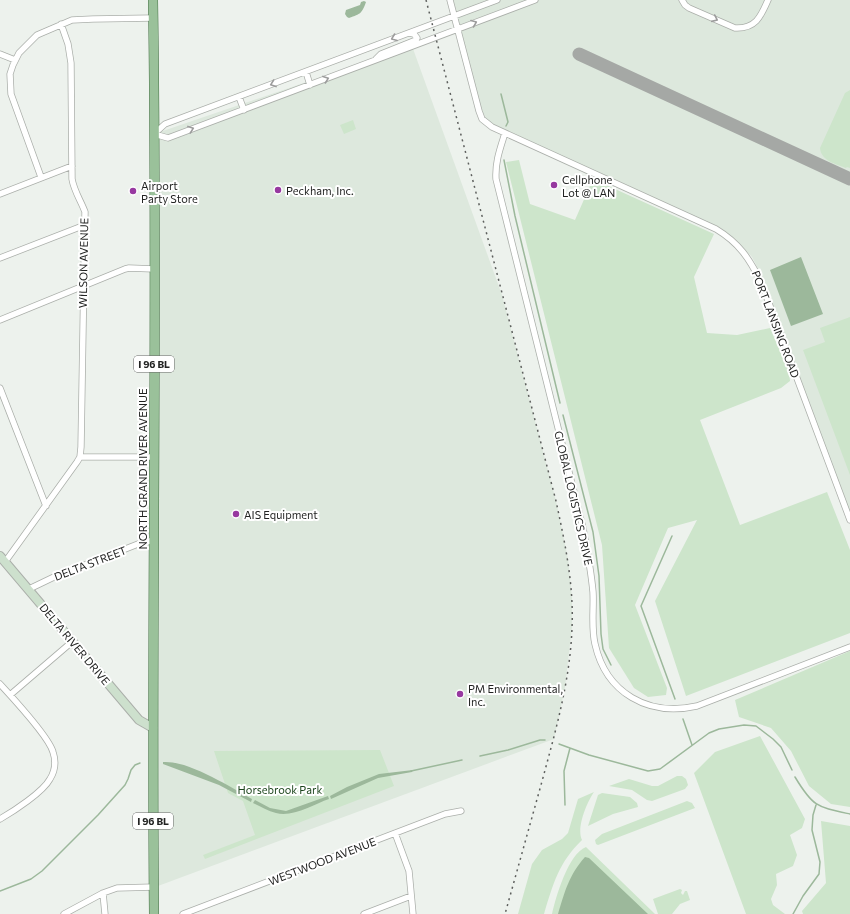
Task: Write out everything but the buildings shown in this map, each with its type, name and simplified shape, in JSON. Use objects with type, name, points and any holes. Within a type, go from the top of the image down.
[{"type":"main road","name":"NORTH GRAND RIVER AVENUE","points":[[153,0],[154,914]]},
{"type":"street","name":"PORT LANSING ROAD","points":[[450,0],[482,119],[492,127],[716,229],[728,236],[740,249],[752,265],[761,282],[850,520]]},
{"type":"street","points":[[154,134],[165,124],[496,0]]},
{"type":"street","points":[[154,134],[168,138],[535,0]]},
{"type":"street","points":[[682,0],[689,8],[735,28],[746,27],[757,21],[761,16],[768,0]]},
{"type":"street","points":[[41,177],[11,94],[10,74],[15,60],[23,48],[37,34],[61,24],[82,19],[153,18]]},
{"type":"street","name":"WILSON AVENUE","points":[[61,24],[71,58],[73,186],[83,208],[85,225],[80,457]]},
{"type":"street","points":[[373,62],[381,54],[416,40],[416,35],[408,33]]},
{"type":"street","points":[[0,54],[15,60]]},
{"type":"street","points":[[306,72],[310,85]]},
{"type":"street","points":[[239,97],[244,110]]},
{"type":"street","name":"GLOBAL LOGISTICS DRIVE","points":[[505,133],[495,167],[496,179],[583,528],[592,585],[594,642],[598,657],[605,670],[614,683],[634,699],[649,706],[661,708],[686,708],[697,706],[850,646]]},
{"type":"street","points":[[0,194],[72,166]]},
{"type":"street","points":[[0,258],[85,225]]},
{"type":"street","points":[[0,320],[129,268],[154,269]]},
{"type":"street","points":[[0,388],[46,506]]},
{"type":"street","points":[[2,559],[46,506],[80,457],[154,457]]},
{"type":"street","name":"DELTA STREET","points":[[29,589],[54,576],[138,544],[154,540]]},
{"type":"street","name":"DELTA RIVER DRIVE","points":[[2,559],[139,720],[153,728]]},
{"type":"street","points":[[10,695],[73,641]]},
{"type":"street","points":[[0,684],[51,745],[55,766],[51,779],[42,789],[0,819]]},
{"type":"street","name":"WESTWOOD AVENUE","points":[[184,914],[446,814],[461,811]]},
{"type":"street","points":[[395,834],[409,871],[411,886],[410,896],[413,914]]},
{"type":"street","points":[[64,914],[103,893],[122,887],[154,887]]},
{"type":"street","points":[[103,893],[105,914]]},
{"type":"street","points":[[364,914],[410,896]]},
{"type":"shaded area","points":[[453,0],[850,0],[850,512],[760,272],[752,257],[735,239],[717,227],[493,125],[482,112]]},
{"type":"shaded area","points":[[361,2],[366,2],[360,13],[349,18],[347,17],[345,14],[346,10],[360,5]]},
{"type":"shaded area","points":[[412,46],[502,295],[556,501],[568,559],[572,598],[572,627],[565,687],[554,739],[158,886],[154,134]]},
{"type":"shaded area","points":[[801,257],[823,314],[791,326],[770,270]]},
{"type":"shaded area","points":[[163,762],[184,765],[209,775],[252,799],[251,802],[219,785],[163,764]]},
{"type":"shaded area","points":[[413,770],[412,772],[378,778],[331,799],[330,796],[347,787],[379,774]]},
{"type":"shaded area","points":[[328,796],[329,799],[289,814],[273,812],[253,803],[255,800],[270,808],[286,811]]},
{"type":"shaded area","points":[[585,857],[589,858],[648,914],[558,914],[571,877]]},
{"type":"green space","points":[[850,90],[850,168],[846,168],[826,159],[820,148],[845,93]]},
{"type":"green space","points":[[353,120],[356,129],[344,134],[340,125]]},
{"type":"green space","points":[[519,160],[530,204],[575,220],[593,179],[714,234],[694,277],[707,333],[737,335],[770,328],[789,372],[790,381],[781,388],[700,420],[740,525],[827,492],[850,550],[850,633],[686,696],[655,601],[697,520],[668,528],[635,605],[667,688],[666,695],[648,697],[634,688],[609,648],[602,545],[506,162]]},
{"type":"green space","points":[[850,317],[850,475],[803,350],[825,342],[820,328]]},
{"type":"green space","points":[[850,651],[850,807],[831,804],[809,786],[791,751],[771,728],[739,717],[735,700]]},
{"type":"green space","points":[[760,736],[805,819],[802,828],[790,835],[797,855],[793,866],[776,874],[777,885],[771,899],[773,905],[785,914],[746,914],[694,773],[715,752]]},
{"type":"green space","name":"Horsebrook Park","points":[[380,750],[394,786],[205,859],[203,855],[255,835],[243,801],[228,793],[214,751]]},
{"type":"green space","points":[[677,776],[682,776],[686,779],[688,785],[685,789],[652,801],[647,800],[632,790],[609,786],[629,779],[652,786],[658,786]]},
{"type":"green space","points":[[594,792],[588,802],[581,822],[580,829],[582,840],[574,848],[562,865],[554,883],[544,914],[518,914],[532,864],[542,850],[562,839],[568,833],[578,799]]},
{"type":"green space","points":[[602,793],[630,797],[637,803],[638,807],[613,814],[588,826],[598,795]]},
{"type":"green space","points":[[687,801],[692,803],[695,808],[598,845],[596,844],[595,840],[602,834]]},
{"type":"green space","points":[[821,821],[850,826],[850,914],[803,914],[802,911],[826,883]]},
{"type":"green space","points":[[586,847],[655,914],[552,914],[556,897],[568,867],[580,851]]},
{"type":"green space","points":[[680,889],[682,890],[681,893],[683,895],[685,891],[687,891],[690,900],[680,904],[672,914],[658,914],[653,899]]},
{"type":"waterway","points":[[501,94],[508,122],[506,126]]},
{"type":"waterway","points":[[504,160],[515,216],[560,403]]},
{"type":"waterway","points":[[563,415],[593,532],[599,576],[603,649],[611,665]]},
{"type":"waterway","points":[[672,536],[641,606],[675,699]]},
{"type":"waterway","points":[[683,719],[692,745]]},
{"type":"waterway","points":[[559,744],[589,755],[648,771],[660,769],[709,733],[719,729],[744,725],[756,726],[781,747],[792,770]]},
{"type":"waterway","points":[[480,756],[545,740]]},
{"type":"waterway","points":[[565,805],[564,771],[570,748]]},
{"type":"waterway","points":[[411,771],[462,760]]},
{"type":"waterway","points":[[0,891],[31,879],[42,871],[98,815],[125,785],[131,770],[135,765],[140,763]]},
{"type":"waterway","points":[[795,777],[801,787],[817,804],[850,814]]},
{"type":"waterway","points":[[793,914],[803,896],[819,874],[820,862],[812,830],[813,815],[816,805]]},
{"type":"taxiway","points":[[579,54],[850,179]]},
{"type":"railway","points":[[426,0],[556,501],[566,548],[572,596],[571,648],[561,707],[505,914]]},
{"type":"place","name":"Cellphone Lot @ LAN","points":[[554,185]]},
{"type":"place","name":"Peckham, Inc.","points":[[278,190]]},
{"type":"place","name":"Airport Party Store","points":[[133,191]]},
{"type":"place","name":"AIS Equipment","points":[[236,514]]},
{"type":"place","name":"PM Environmental, Inc.","points":[[460,694]]}]
